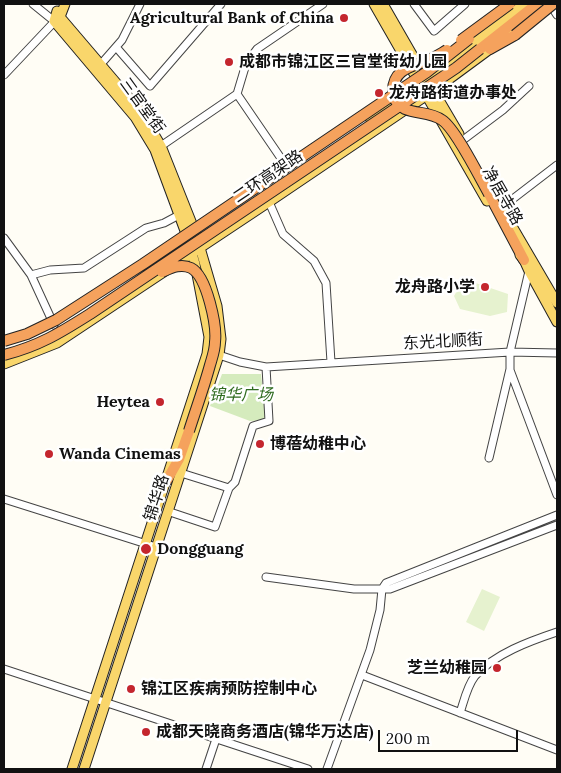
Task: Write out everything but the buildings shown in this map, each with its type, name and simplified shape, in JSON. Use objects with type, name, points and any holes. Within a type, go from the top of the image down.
[{"type":"highway","points":[[510,4],[439,55],[403,69],[397,76],[393,89],[395,100],[404,108],[435,116],[447,124],[489,194],[524,260]]},
{"type":"highway","name":"二环高架路","points":[[4,341],[26,334],[56,320],[143,264],[427,72],[514,4]]},
{"type":"highway","name":"二环高架路","points":[[4,355],[29,348],[55,336],[90,314],[456,68],[537,4]]},
{"type":"highway","points":[[490,49],[515,36],[552,4]]},
{"type":"highway","points":[[90,314],[110,306],[162,272],[174,267],[192,268],[199,275],[209,297],[216,342],[180,459],[167,480]]},
{"type":"main road","points":[[57,19],[60,4]]},
{"type":"main road","points":[[57,19],[65,4]]},
{"type":"main road","points":[[374,4],[423,81]]},
{"type":"main road","points":[[384,4],[423,81]]},
{"type":"main road","points":[[4,347],[54,326],[192,236],[423,81],[524,4]]},
{"type":"main road","points":[[4,364],[57,343],[430,93],[490,49],[544,4]]},
{"type":"main road","name":"三官堂街","points":[[57,19],[101,64],[141,112],[161,146],[192,236]]},
{"type":"main road","name":"三官堂街","points":[[57,19],[135,117],[155,150],[179,215],[192,236]]},
{"type":"main road","name":"净居寺路","points":[[423,81],[557,322]]},
{"type":"main road","name":"净居寺路","points":[[430,93],[463,140],[557,303]]},
{"type":"main road","name":"锦华路","points":[[84,769],[219,355],[221,339],[217,306],[200,247],[192,236]]},
{"type":"main road","name":"锦华路","points":[[72,769],[207,354],[209,337],[191,253],[192,236]]},
{"type":"street","points":[[4,75],[57,19],[33,4]]},
{"type":"street","points":[[101,64],[122,40],[140,4]]},
{"type":"street","points":[[116,47],[150,86],[220,4]]},
{"type":"street","points":[[161,146],[237,94],[246,64],[257,49],[323,4]]},
{"type":"street","points":[[414,4],[434,31],[465,4]]},
{"type":"street","points":[[552,4],[557,15]]},
{"type":"street","points":[[463,140],[503,110],[529,86]]},
{"type":"street","points":[[237,94],[289,170]]},
{"type":"street","points":[[501,208],[557,165]]},
{"type":"street","points":[[268,202],[283,234],[314,261],[326,283],[331,362]]},
{"type":"street","points":[[31,275],[50,270],[84,268],[146,228],[164,224],[179,215]]},
{"type":"street","points":[[4,238],[31,275],[54,326]]},
{"type":"street","points":[[490,458],[510,369],[510,352],[529,272]]},
{"type":"street","name":"东光北顺街","points":[[219,355],[240,362],[266,367],[510,352],[557,353]]},
{"type":"street","points":[[170,512],[215,527],[229,488],[236,482],[253,426],[269,421],[266,367]]},
{"type":"street","points":[[510,369],[557,495]]},
{"type":"street","points":[[181,473],[229,488]]},
{"type":"street","points":[[4,499],[156,547]]},
{"type":"street","points":[[326,769],[362,674],[380,610],[382,589],[386,583],[557,515]]},
{"type":"street","points":[[266,577],[354,589],[390,589],[557,525]]},
{"type":"street","points":[[460,713],[475,676],[488,665],[525,643],[557,632]]},
{"type":"street","points":[[4,669],[308,769]]},
{"type":"street","points":[[362,674],[557,750]]},
{"type":"street","points":[[206,769],[216,739]]},
{"type":"green space","points":[[464,279],[508,294],[507,312],[490,316],[460,309],[454,296]]},
{"type":"green space","name":"锦华广场","points":[[222,374],[261,374],[266,420],[250,421],[210,406]]},
{"type":"green space","points":[[482,589],[500,597],[484,631],[466,622]]},
{"type":"place","name":"Agricultural Bank of China","points":[[344,18]]},
{"type":"place","name":"成都市锦江区三官堂街幼儿园","points":[[229,62]]},
{"type":"place","name":"龙舟路街道办事处","points":[[379,93]]},
{"type":"place","name":"龙舟路小学","points":[[485,287]]},
{"type":"place","name":"Heytea","points":[[160,402]]},
{"type":"place","name":"博蓓幼稚中心","points":[[260,444]]},
{"type":"place","name":"Wanda Cinemas","points":[[49,454]]},
{"type":"place","name":"Dongguang","points":[[146,549]]},
{"type":"place","name":"芝兰幼稚园","points":[[497,668]]},
{"type":"place","name":"锦江区疾病预防控制中心","points":[[131,689]]},
{"type":"place","name":"成都天晓商务酒店(锦华万达店)","points":[[146,732]]}]
